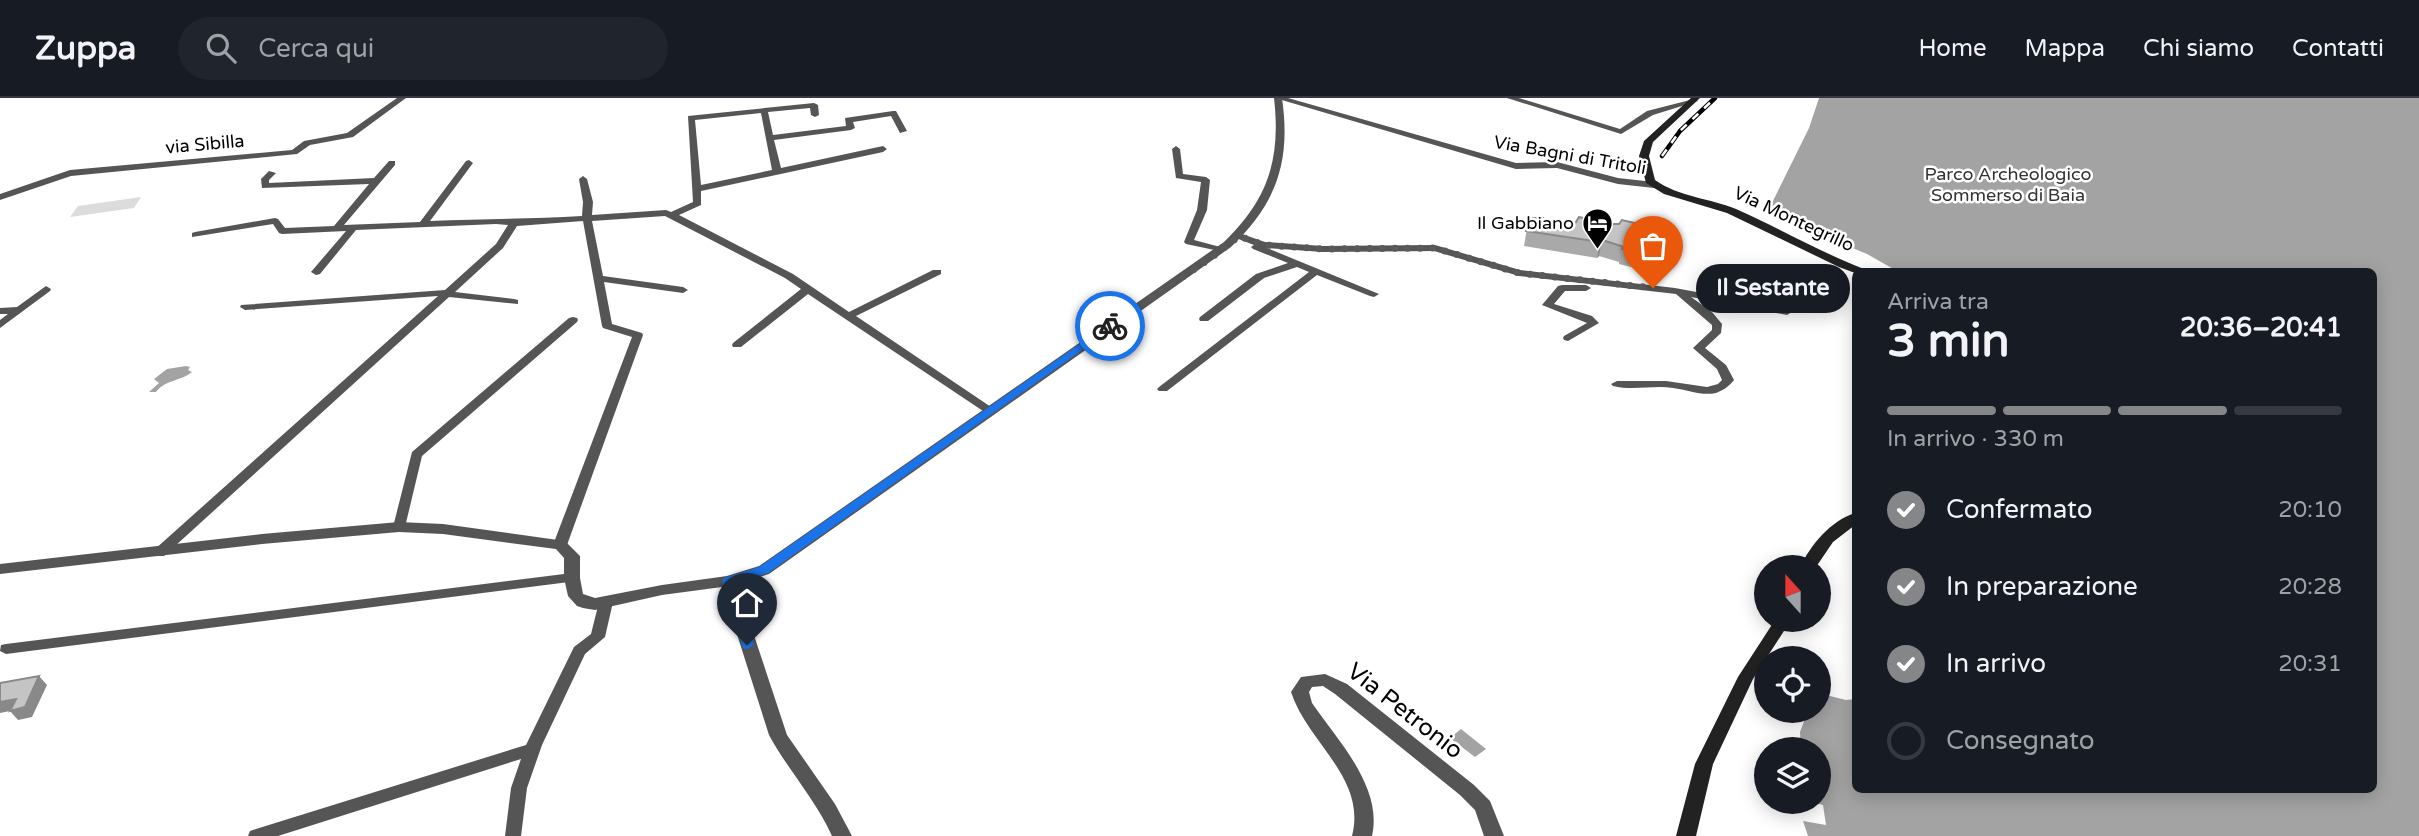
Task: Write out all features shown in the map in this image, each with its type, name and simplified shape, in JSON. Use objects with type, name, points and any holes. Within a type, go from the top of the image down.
[{"type":"main road","points":[[1654,185],[1646,169],[1645,148],[1649,141],[1695,99]]},
{"type":"main road","name":"Via Montegrillo","points":[[1654,185],[1670,193],[1732,212],[1831,262],[1852,269]]},
{"type":"main road","points":[[1814,555],[1832,532],[1852,520]]},
{"type":"main road","points":[[1686,836],[1704,764],[1746,677],[1775,632]]},
{"type":"street","name":"via Sibilla","points":[[0,197],[70,173],[294,152],[307,143],[350,135],[402,98]]},
{"type":"street","name":"Via Bagni di Tritoli","points":[[1278,98],[1516,166],[1557,165],[1618,181],[1654,185]]},
{"type":"street","points":[[0,569],[159,553],[262,539],[399,527],[443,529],[560,545],[572,556],[572,578],[576,596],[583,602],[606,602],[662,590],[728,581],[764,570],[1221,250],[1245,238],[1272,189],[1279,162],[1278,98]]},
{"type":"street","points":[[1511,98],[1621,132],[1626,132],[1642,117],[1695,99]]},
{"type":"street","points":[[195,235],[275,220],[282,231],[496,220],[514,223],[587,217],[671,215],[698,203],[691,118],[814,105],[815,115]]},
{"type":"street","points":[[1667,108],[1680,114]]},
{"type":"street","points":[[764,110],[777,172]]},
{"type":"street","points":[[770,138],[851,128],[848,120],[894,113],[903,131]]},
{"type":"street","points":[[697,189],[883,149]]},
{"type":"street","points":[[1176,149],[1179,176],[1206,180],[1202,210],[1189,242],[1221,250]]},
{"type":"street","points":[[336,229],[392,163]]},
{"type":"street","points":[[424,224],[469,163]]},
{"type":"street","points":[[272,173],[265,179],[265,186],[377,181]]},
{"type":"street","points":[[560,545],[638,335],[607,326],[587,217],[588,202],[583,179]]},
{"type":"street","points":[[671,215],[809,288],[990,411]]},
{"type":"street","points":[[159,553],[500,246],[514,223]]},
{"type":"street","points":[[316,272],[353,228]]},
{"type":"street","points":[[1245,238],[1250,244],[1295,264],[1374,293]]},
{"type":"street","points":[[1245,238],[1264,245],[1324,249],[1435,248],[1519,273],[1653,288],[1787,312]]},
{"type":"street","points":[[1204,319],[1260,276],[1295,264]]},
{"type":"street","points":[[849,316],[937,271]]},
{"type":"street","points":[[1163,389],[1315,272]]},
{"type":"street","points":[[599,278],[683,290]]},
{"type":"street","points":[[737,345],[809,288]]},
{"type":"street","points":[[1568,338],[1594,323],[1588,318],[1548,305],[1562,288],[1649,294],[1653,288]]},
{"type":"street","points":[[0,325],[46,289]]},
{"type":"street","points":[[1617,384],[1643,387],[1677,385],[1700,391],[1725,384],[1728,380],[1722,367],[1698,348],[1717,331],[1717,324],[1713,318],[1678,292]]},
{"type":"street","points":[[245,307],[441,293],[514,302]]},
{"type":"street","points":[[0,311],[18,310]]},
{"type":"street","points":[[399,527],[416,456],[573,320]]},
{"type":"street","points":[[6,649],[572,578]]},
{"type":"street","points":[[728,581],[778,735],[789,756],[835,818],[842,836]]},
{"type":"street","points":[[513,836],[519,788],[533,749],[579,651],[598,637],[606,602]]},
{"type":"street","name":"Via Petronio","points":[[1362,836],[1367,825],[1366,806],[1353,780],[1304,705],[1300,692],[1307,681],[1325,680],[1341,689],[1467,790],[1483,806],[1494,836]]},
{"type":"street","points":[[256,836],[533,749]]},
{"type":"shaded area","name":"Parco Archeologico Sommerso di Baia","points":[[1819,98],[2419,98],[2419,836],[1808,836],[1803,821],[1826,825],[1824,814],[1831,814],[1831,737],[1800,737],[1800,732],[1803,723],[1831,723],[1831,696],[1852,699],[1852,793],[2377,793],[2377,268],[1892,268],[1867,254],[1814,232],[1803,221],[1770,207],[1809,128]]},
{"type":"shaded area","points":[[141,197],[134,208],[70,217],[78,206]]},
{"type":"shaded area","points":[[190,367],[188,370],[192,372],[164,385],[156,392],[149,392],[159,383],[154,379],[167,369]]},
{"type":"shaded area","points":[[1461,729],[1486,749],[1475,757],[1450,738]]},
{"type":"building","points":[[1579,217],[1608,224],[1619,224],[1622,220],[1652,227],[1647,234],[1651,235],[1635,252],[1602,240],[1600,242],[1526,231],[1532,218],[1543,218],[1543,223],[1573,227]]},
{"type":"building","points":[[1787,277],[1825,286],[1822,297],[1785,291]]},
{"type":"building","points":[[39,676],[25,707],[10,711],[16,699],[0,702],[0,683]]},
{"type":"railway","points":[[1662,156],[1680,131],[1715,98]]},
{"type":"way so far","points":[[1110,326],[1239,236],[1264,245],[1324,249],[1435,248],[1519,273],[1653,288]]},
{"type":"place","name":"Il Gabbiano","points":[[1597,250]]},
{"type":"place","name":"Il Sestante","points":[[1653,288]]},
{"type":"route","points":[[747,645],[728,581],[764,570],[1110,326]]}]
